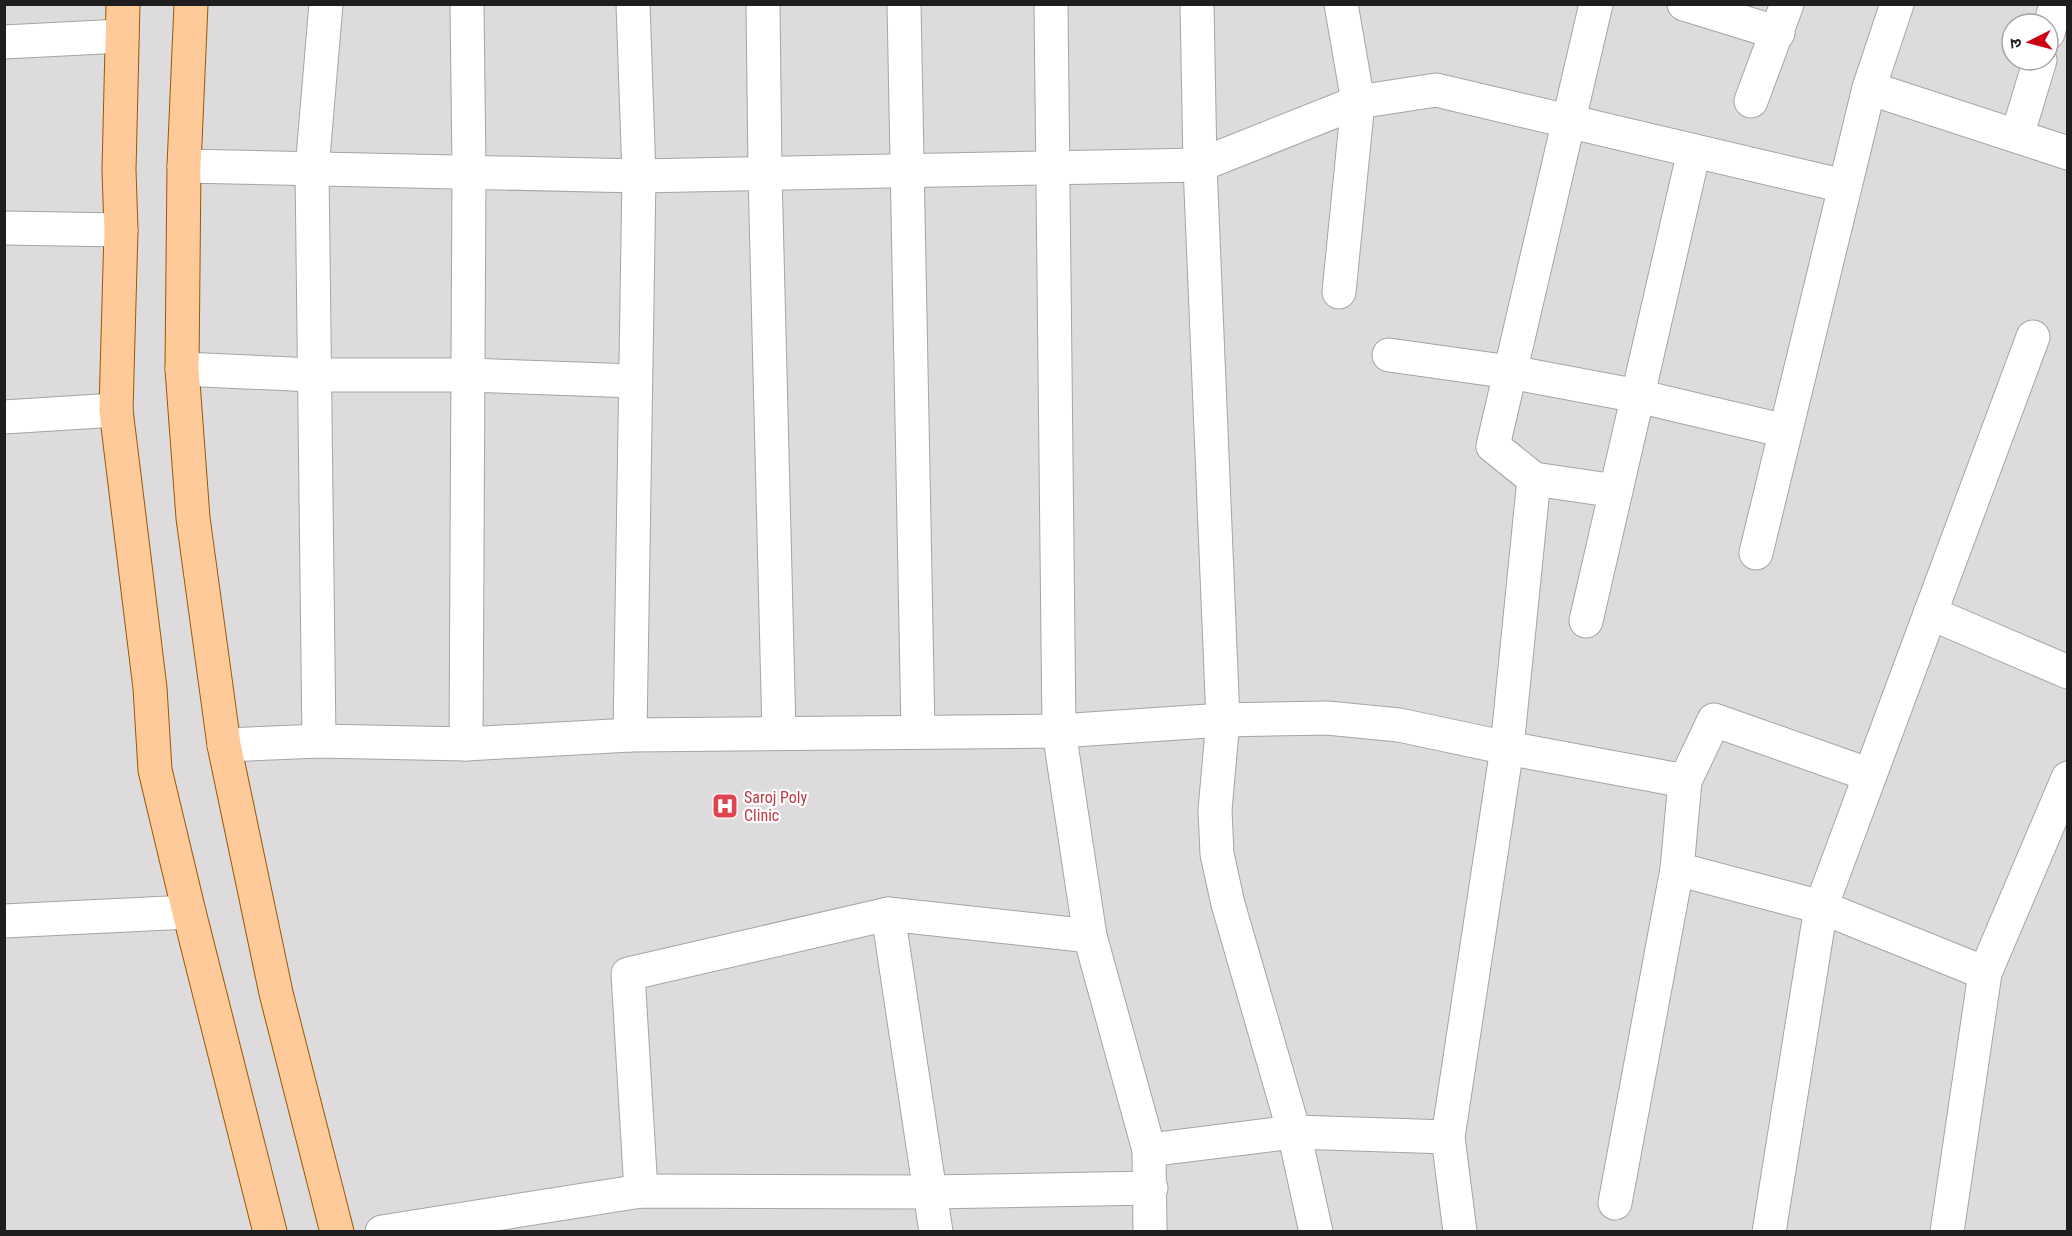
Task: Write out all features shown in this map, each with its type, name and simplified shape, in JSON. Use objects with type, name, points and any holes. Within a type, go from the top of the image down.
[{"type":"main road","points":[[191,4],[184,166],[182,369],[193,518],[224,746],[276,993],[337,1232]]},
{"type":"main road","points":[[122,20],[119,170],[121,230],[116,410],[150,688],[155,770],[270,1232]]},
{"type":"street","points":[[319,741],[312,169],[326,4]]},
{"type":"street","points":[[466,744],[469,172],[467,4]]},
{"type":"street","points":[[630,735],[639,176],[633,4]]},
{"type":"street","points":[[763,4],[779,733]]},
{"type":"street","points":[[904,4],[918,732]]},
{"type":"street","points":[[1051,4],[1059,731],[1090,936],[1149,1150],[1150,1232]]},
{"type":"street","points":[[1197,4],[1200,165],[1222,720],[1215,810],[1217,854],[1227,904],[1294,1132],[1316,1232]]},
{"type":"street","points":[[1339,292],[1358,102],[1341,4]]},
{"type":"street","points":[[1596,4],[1493,446],[1534,479],[1616,491]]},
{"type":"street","points":[[1684,4],[1782,19],[1751,101]]},
{"type":"street","points":[[1756,553],[1869,88],[1897,4]]},
{"type":"street","points":[[4,42],[122,20]]},
{"type":"street","points":[[2017,136],[2036,72]]},
{"type":"street","points":[[1869,88],[2067,153]]},
{"type":"street","points":[[184,166],[639,176],[1200,165],[1358,102],[1436,90],[1844,186]]},
{"type":"street","points":[[1586,621],[1694,151]]},
{"type":"street","points":[[4,228],[121,230]]},
{"type":"street","points":[[1769,1232],[1821,907],[2033,337]]},
{"type":"street","points":[[1389,355],[1510,372],[1638,396],[1785,431]]},
{"type":"street","points":[[182,369],[314,375],[468,375],[635,381]]},
{"type":"street","points":[[4,417],[116,410]]},
{"type":"street","points":[[1460,1232],[1448,1137],[1507,748],[1534,479]]},
{"type":"street","points":[[1930,613],[2067,672]]},
{"type":"street","points":[[224,746],[319,741],[466,744],[630,735],[1059,731],[1222,720],[1327,718],[1399,725],[1507,748],[1685,781]]},
{"type":"street","points":[[1615,1203],[1677,869],[1685,781],[1714,720],[1870,775]]},
{"type":"street","points":[[1947,1232],[1985,973],[2067,777]]},
{"type":"street","points":[[1677,869],[1821,907],[1985,973]]},
{"type":"street","points":[[4,921],[189,912]]},
{"type":"street","points":[[641,1191],[628,974],[888,914],[1090,936]]},
{"type":"street","points":[[888,914],[936,1232]]},
{"type":"street","points":[[1149,1150],[1294,1132],[1448,1137]]},
{"type":"street","points":[[382,1232],[641,1191],[930,1192],[1151,1188]]},
{"type":"shaded area","points":[[5,5],[2067,5],[2067,1231],[5,1231]]},
{"type":"place","name":"Saroj Poly Clinic","points":[[725,806]]}]
